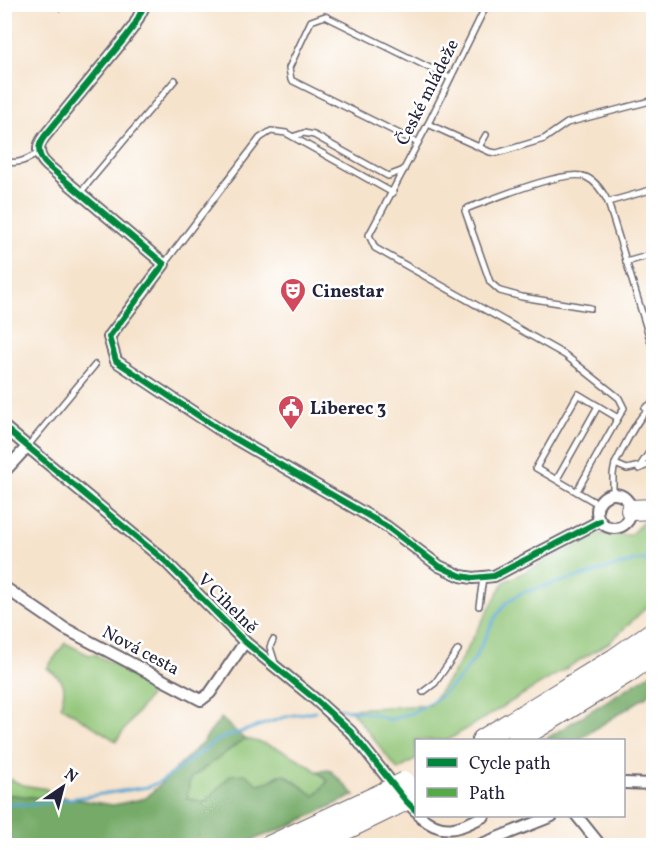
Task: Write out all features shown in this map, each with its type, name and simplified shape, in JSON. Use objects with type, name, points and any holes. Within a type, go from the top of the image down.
[{"type":"highway","points":[[631,510],[654,509]]},
{"type":"highway","points":[[485,739],[614,659],[654,631]]},
{"type":"highway","points":[[520,739],[617,680],[654,654]]},
{"type":"highway","points":[[312,846],[414,787]]},
{"type":"highway","points":[[268,846],[389,800]]},
{"type":"street","points":[[145,4],[125,38],[44,137],[40,143],[39,153],[42,160],[164,264],[110,337],[116,361],[220,430],[364,519],[386,526],[447,571],[461,576],[483,578],[494,576],[600,521]]},
{"type":"street","name":"V Cihelně","points":[[4,427],[165,561],[245,642],[351,732],[415,809]]},
{"type":"street","points":[[4,472],[27,447]]},
{"type":"street","points":[[613,494],[624,497],[630,505],[628,521],[620,527],[609,527],[600,521],[597,510],[598,504],[604,497],[613,494]]},
{"type":"street","name":"Nová cesta","points":[[4,587],[64,628],[201,700],[210,693],[245,642]]},
{"type":"street","points":[[625,783],[654,784]]},
{"type":"street","points":[[422,817],[436,826],[451,829],[459,828],[482,817]]},
{"type":"street","points":[[477,846],[550,817]]},
{"type":"street","points":[[578,817],[601,846]]},
{"type":"lane","points":[[469,4],[483,11]]},
{"type":"lane","name":"České mládeže","points":[[487,4],[393,193],[369,235],[375,248],[565,355],[619,398],[624,408],[618,418]]},
{"type":"lane","points":[[418,143],[291,80],[289,68],[311,21],[324,16],[450,78]]},
{"type":"lane","points":[[80,193],[175,80]]},
{"type":"lane","points":[[428,124],[497,153],[544,139],[567,123],[654,100]]},
{"type":"lane","points":[[164,264],[260,138],[271,131],[285,133],[393,193]]},
{"type":"lane","points":[[295,136],[304,133],[314,135],[387,176],[399,173],[405,168]]},
{"type":"lane","points":[[479,147],[486,135]]},
{"type":"lane","points":[[4,161],[21,162],[39,153]]},
{"type":"lane","points":[[590,308],[522,297],[500,291],[490,282],[465,211],[468,208],[562,177],[585,176],[602,189],[608,202],[651,333],[654,352]]},
{"type":"lane","points":[[608,202],[654,189]]},
{"type":"lane","points":[[626,262],[654,254]]},
{"type":"lane","points":[[27,447],[95,365]]},
{"type":"lane","points":[[577,491],[618,418],[578,394],[536,468],[598,504]]},
{"type":"lane","points":[[613,494],[615,464],[646,406],[654,402]]},
{"type":"lane","points":[[557,479],[598,406]]},
{"type":"lane","points":[[642,415],[649,408],[654,407]]},
{"type":"lane","points":[[633,469],[643,464],[654,445]]},
{"type":"lane","points":[[615,464],[633,469],[647,467],[654,462]]},
{"type":"lane","points":[[479,606],[483,578]]},
{"type":"lane","points":[[273,640],[270,647],[279,670]]},
{"type":"lane","points":[[423,692],[435,683],[458,650]]},
{"type":"green space","points":[[647,518],[653,518],[653,601],[610,642],[450,739],[415,739],[415,760],[398,770],[350,709],[430,705],[455,670],[504,582],[601,534],[630,535]]},
{"type":"green space","points":[[65,643],[89,655],[94,654],[154,684],[148,698],[116,741],[61,706],[63,684],[47,668]]},
{"type":"green space","points":[[653,672],[653,692],[580,739],[546,739]]},
{"type":"green space","points":[[221,718],[244,739],[190,779],[187,798],[204,803],[231,775],[245,774],[258,784],[283,774],[315,796],[328,781],[318,771],[330,770],[355,795],[287,827],[239,845],[5,844],[5,794],[39,798],[49,795],[113,805],[146,798],[202,743]]},
{"type":"green space","points":[[244,739],[267,744],[289,754],[310,766],[328,781],[315,796],[286,775],[278,775],[270,781],[204,803],[187,798],[190,779]]},
{"type":"green space","points":[[5,777],[23,785],[47,789],[49,795],[39,798],[5,794]]},
{"type":"waterway","points":[[337,708],[373,714],[390,720],[411,713],[440,697],[461,677],[475,658],[494,620],[506,603],[521,593],[635,561],[654,559]]},
{"type":"waterway","points":[[4,803],[30,805],[148,787],[163,780],[217,740],[285,717],[315,711]]},
{"type":"marked path","points":[[55,4],[62,11]]},
{"type":"cycle path","points":[[145,4],[134,26],[44,137],[39,149],[40,156],[48,166],[164,264],[109,337],[116,361],[220,430],[386,526],[439,566],[461,576],[473,578],[494,576],[600,521]]},
{"type":"cycle path","points":[[4,427],[165,561],[245,642],[351,732],[415,810]]},
{"type":"place","name":"Cinestar","points":[[293,314]]},
{"type":"place","name":"Liberec 3","points":[[291,431]]}]
